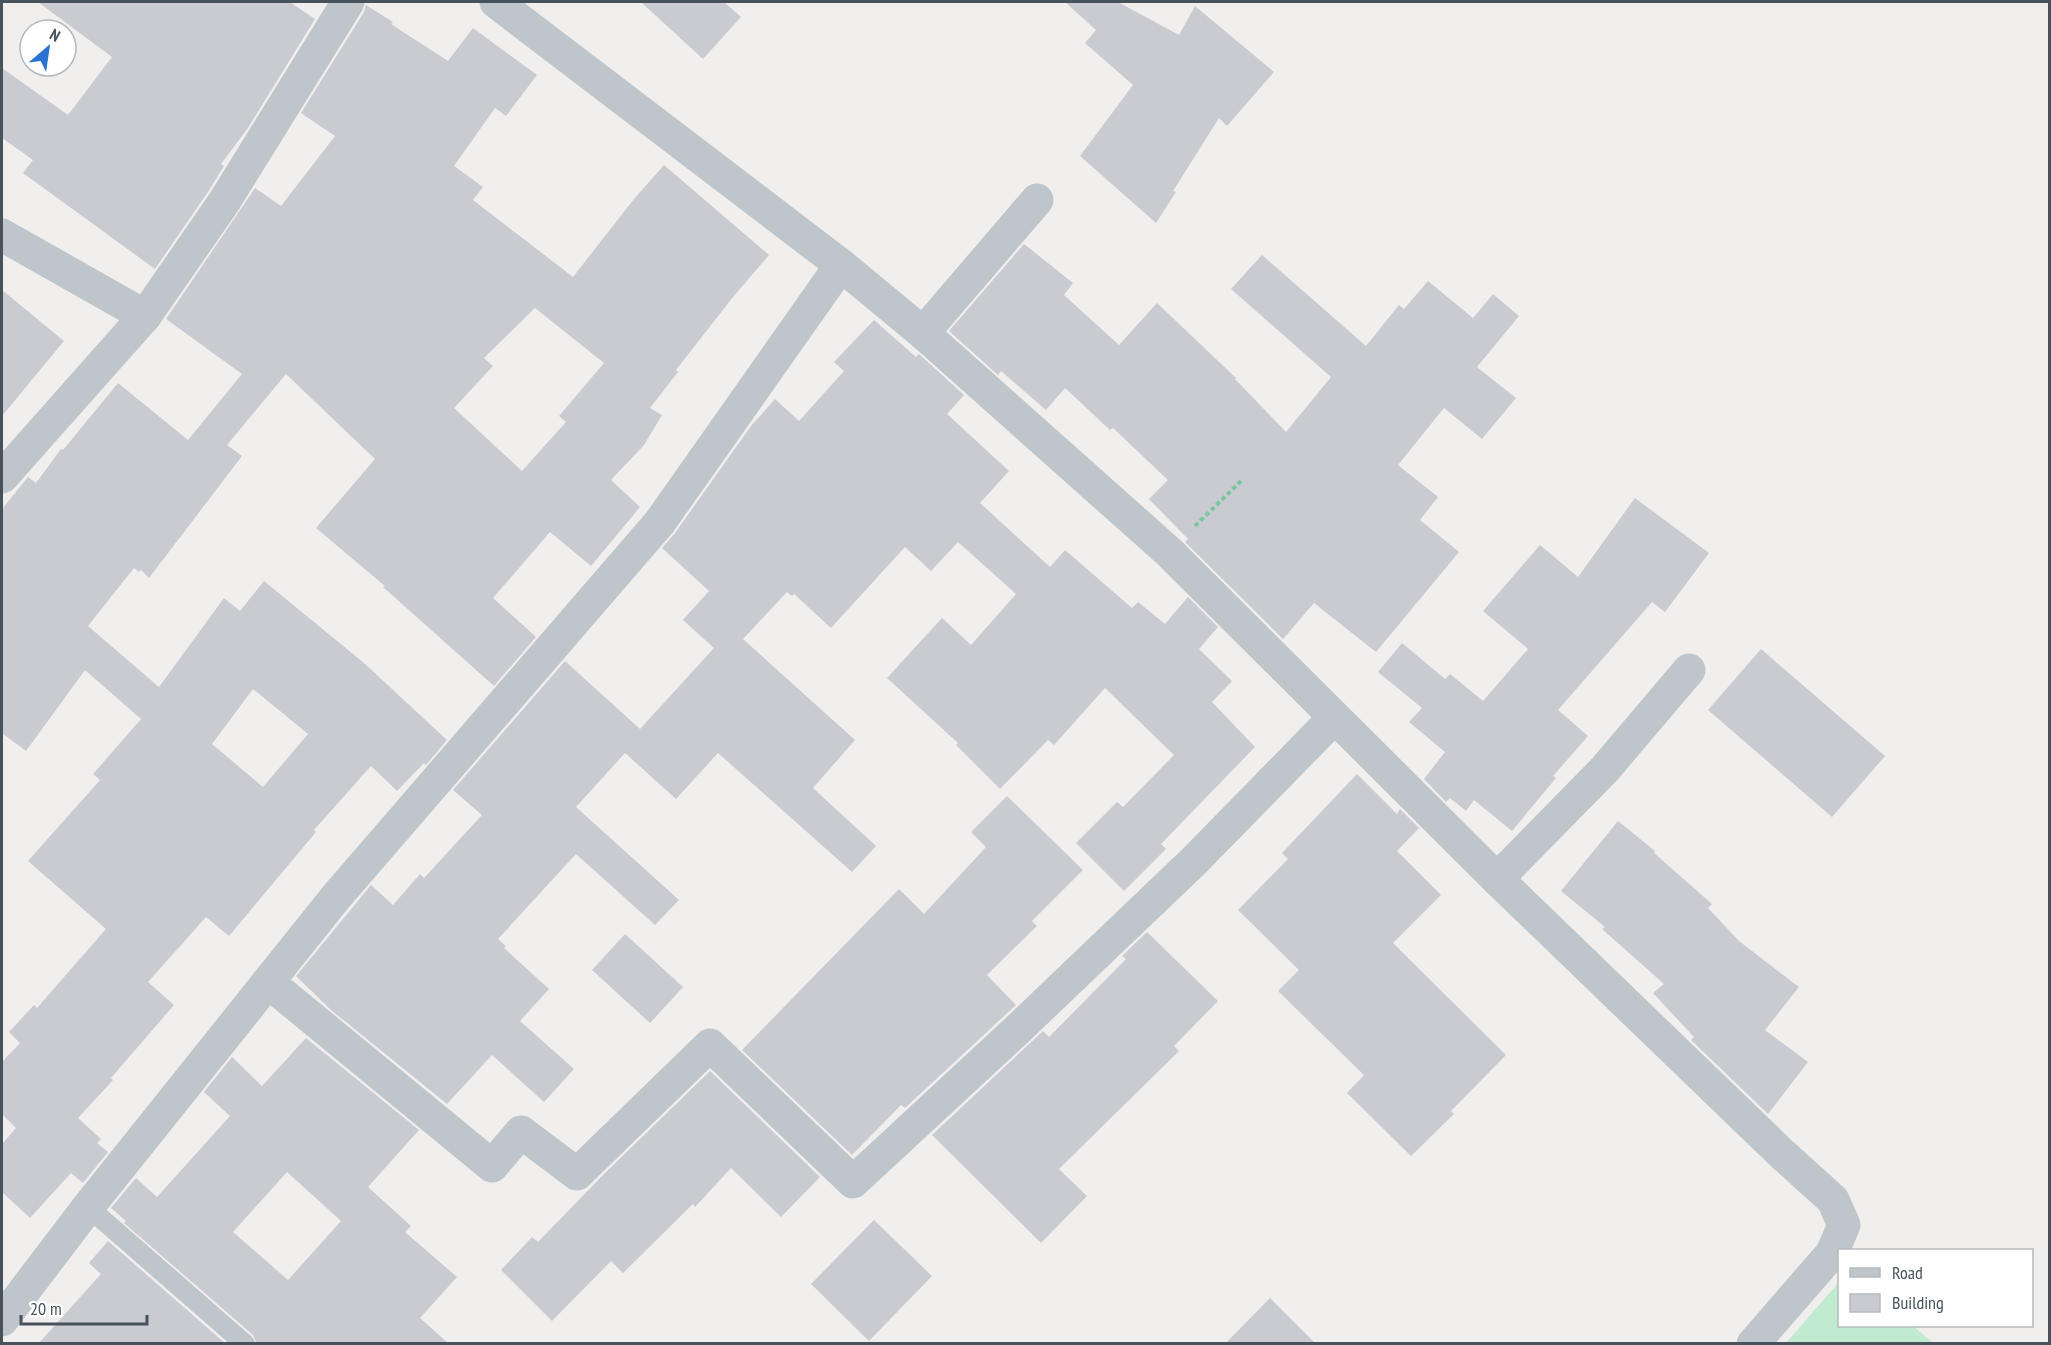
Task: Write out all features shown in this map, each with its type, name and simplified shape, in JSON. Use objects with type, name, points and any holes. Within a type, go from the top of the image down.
[{"type":"street","points":[[2,477],[145,316],[224,202],[348,2]]},
{"type":"street","points":[[496,2],[841,265],[923,333],[1170,553],[1497,879],[1781,1153],[1833,1200],[1844,1226],[1832,1253],[1753,1344]]},
{"type":"street","points":[[923,333],[1037,200]]},
{"type":"street","points":[[2,235],[145,316]]},
{"type":"street","points":[[2,1320],[88,1207],[336,897],[660,522],[841,265]]},
{"type":"street","points":[[1497,879],[1605,769],[1689,670]]},
{"type":"street","points":[[268,982],[492,1166],[521,1132],[578,1174],[710,1045],[853,1182],[1194,861],[1334,718]]},
{"type":"lane","points":[[88,1207],[245,1344]]},
{"type":"path","points":[[1170,553],[1241,481]]},
{"type":"green space","points":[[1838,1283],[1838,1327],[1914,1327],[1933,1343],[1786,1343]]},
{"type":"building","points":[[38,2],[290,2],[315,19],[248,128],[221,164],[224,166],[208,192],[155,269],[23,173],[33,160],[2,138],[2,68],[68,115],[112,57],[78,32],[78,18],[60,18]]},
{"type":"building","points":[[641,2],[724,2],[741,17],[703,59]]},
{"type":"building","points":[[1065,2],[1118,2],[1179,35],[1195,6],[1274,72],[1227,126],[1219,118],[1173,191],[1176,192],[1156,223],[1080,156],[1133,85],[1085,43],[1096,30]]},
{"type":"building","points":[[366,5],[448,61],[473,28],[537,75],[506,116],[495,108],[454,166],[483,187],[473,200],[573,277],[634,199],[664,165],[769,255],[676,370],[678,372],[650,408],[662,415],[644,445],[611,480],[640,507],[591,566],[550,532],[493,598],[536,637],[494,686],[383,587],[385,586],[316,528],[375,459],[286,374],[227,445],[242,456],[149,578],[141,570],[139,572],[134,568],[88,626],[159,687],[224,598],[240,611],[264,581],[364,663],[447,740],[426,765],[424,763],[397,791],[371,766],[314,830],[316,832],[229,936],[206,917],[148,982],[174,1005],[111,1078],[113,1080],[78,1118],[101,1139],[97,1143],[108,1152],[83,1183],[71,1173],[30,1218],[2,1192],[2,1144],[16,1128],[2,1114],[2,1062],[20,1043],[9,1032],[34,1005],[37,1008],[106,929],[28,861],[100,780],[93,774],[141,719],[85,670],[26,751],[2,733],[2,509],[28,477],[36,483],[61,449],[63,450],[118,383],[188,440],[242,374],[166,319],[255,188],[281,206],[335,136],[301,113],[364,12]],"holes":[[[535,308],[604,363],[559,416],[566,422],[522,471],[454,408],[493,366],[484,358]],[[253,689],[308,734],[263,787],[212,744]]]},
{"type":"building","points":[[1024,244],[1073,283],[1064,295],[1119,345],[1157,303],[1236,378],[1286,432],[1331,377],[1231,289],[1262,255],[1366,346],[1399,305],[1404,309],[1428,281],[1473,318],[1493,294],[1519,316],[1477,367],[1516,398],[1482,439],[1444,408],[1398,465],[1438,497],[1420,520],[1459,552],[1376,652],[1314,603],[1283,639],[1185,542],[1188,539],[1149,499],[1168,480],[1113,428],[1110,430],[1065,388],[1046,410],[1001,371],[998,375],[949,331]]},
{"type":"building","points":[[2,290],[64,341],[2,416]]},
{"type":"building","points":[[874,320],[916,357],[919,354],[964,395],[947,414],[1009,471],[980,503],[1050,567],[1065,550],[1132,608],[1138,602],[1165,624],[1188,597],[1218,627],[1199,649],[1232,681],[1212,702],[1255,747],[1161,844],[1166,849],[1124,891],[1076,843],[1117,802],[1123,807],[1174,755],[1105,688],[1054,745],[1048,740],[1000,789],[956,745],[958,743],[887,678],[942,618],[971,645],[1016,594],[958,542],[931,571],[905,547],[831,628],[794,594],[792,596],[787,592],[743,639],[855,740],[813,788],[876,846],[852,872],[718,753],[676,799],[625,753],[576,807],[679,900],[655,925],[576,854],[498,939],[506,946],[504,948],[549,989],[520,1021],[574,1069],[544,1102],[492,1055],[447,1104],[331,1010],[296,976],[371,885],[393,905],[420,874],[424,878],[482,815],[453,790],[565,661],[640,729],[714,648],[683,620],[709,591],[662,548],[751,426],[775,399],[799,421],[844,371],[834,362]]},
{"type":"building","points":[[1635,498],[1709,553],[1665,612],[1652,602],[1558,710],[1588,736],[1553,776],[1556,778],[1512,831],[1474,800],[1466,811],[1450,798],[1446,802],[1424,779],[1445,752],[1409,722],[1422,708],[1378,672],[1402,643],[1445,679],[1450,674],[1483,701],[1528,649],[1483,611],[1540,545],[1578,577]]},
{"type":"building","points":[[1761,649],[1885,756],[1832,817],[1708,710]]},
{"type":"building","points":[[1357,774],[1397,814],[1400,809],[1419,828],[1397,851],[1441,895],[1393,943],[1506,1055],[1451,1111],[1454,1114],[1411,1156],[1347,1093],[1364,1075],[1278,991],[1299,970],[1238,910],[1288,859],[1282,853]]},
{"type":"building","points":[[1007,796],[1083,870],[1032,921],[1037,926],[987,975],[1016,1005],[905,1108],[901,1105],[852,1155],[742,1050],[899,889],[924,914],[986,847],[971,832]]},
{"type":"building","points":[[1618,821],[1655,851],[1654,853],[1712,904],[1708,908],[1739,941],[1799,987],[1765,1030],[1808,1062],[1768,1114],[1691,1040],[1694,1037],[1653,993],[1664,984],[1602,929],[1605,927],[1561,891]]},
{"type":"building","points":[[1147,932],[1218,1001],[1174,1046],[1179,1051],[1059,1169],[1087,1196],[1041,1243],[932,1135],[1043,1031],[1049,1037],[1126,959],[1122,956]]},
{"type":"building","points":[[625,934],[683,987],[650,1023],[592,970]]},
{"type":"building","points":[[306,1038],[419,1130],[368,1187],[411,1226],[405,1232],[457,1277],[420,1318],[449,1344],[257,1344],[253,1335],[124,1223],[126,1221],[111,1208],[136,1178],[157,1197],[230,1116],[204,1092],[232,1057],[262,1086]],"holes":[[[287,1172],[341,1221],[288,1280],[233,1232]]]},
{"type":"building","points":[[710,1071],[820,1177],[781,1217],[731,1168],[695,1207],[693,1204],[623,1273],[611,1261],[552,1321],[501,1270],[532,1237],[538,1242]]},
{"type":"building","points":[[874,1220],[932,1276],[869,1341],[811,1284]]},
{"type":"building","points":[[108,1241],[226,1344],[38,1344],[101,1274],[89,1263]]},
{"type":"building","points":[[1270,1298],[1316,1344],[1225,1344]]}]
